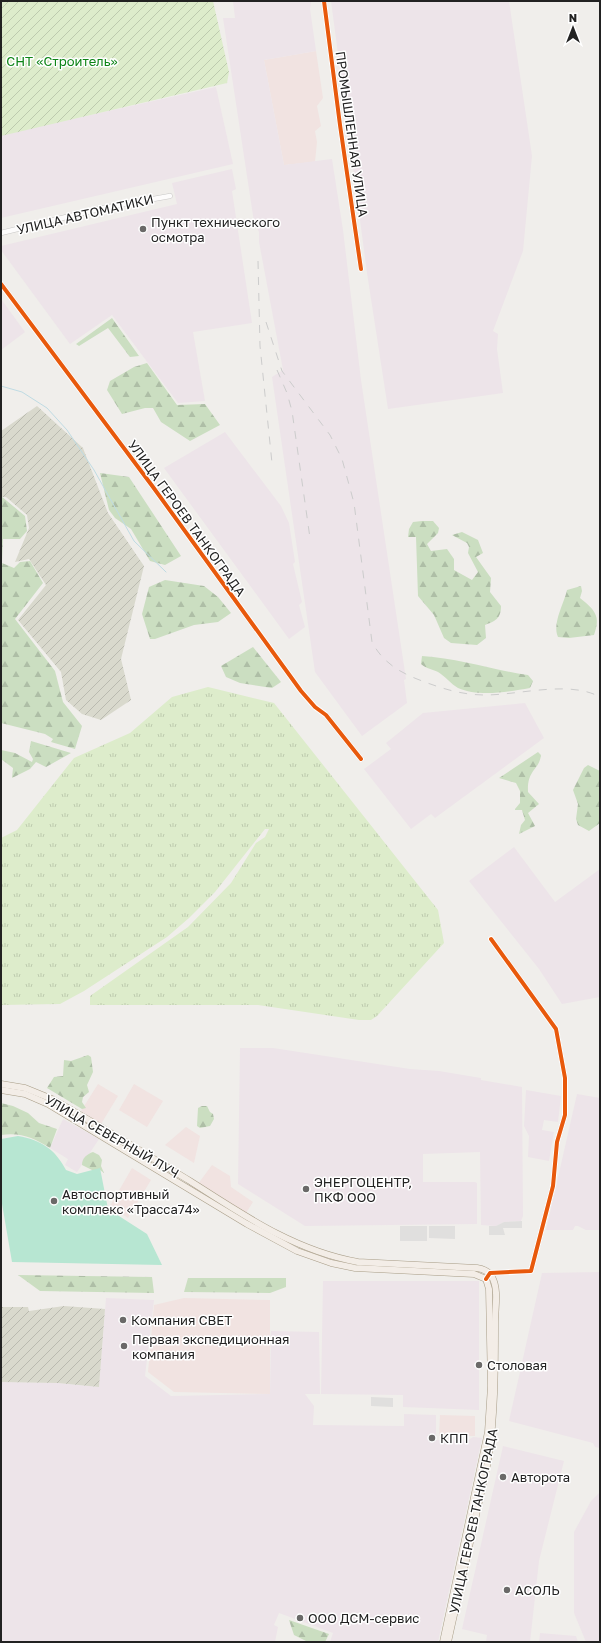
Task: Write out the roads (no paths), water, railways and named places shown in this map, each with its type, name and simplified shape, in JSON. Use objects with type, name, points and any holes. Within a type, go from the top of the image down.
[{"type":"main road","name":"УЛИЦА СЕВЕРНЫЙ ЛУЧ","points":[[1,1084],[25,1088],[52,1099],[247,1217],[302,1246],[340,1259],[358,1262],[477,1268],[488,1276]]},
{"type":"main road","name":"УЛИЦА СЕВЕРНЫЙ ЛУЧ","points":[[1,1090],[25,1094],[48,1104],[258,1230],[310,1255],[355,1268],[488,1276]]},
{"type":"main road","name":"УЛИЦА ГЕРОЕВ ТАНКОГРАДА","points":[[443,1642],[488,1432],[490,1374],[488,1276]]},
{"type":"main road","name":"УЛИЦА ГЕРОЕВ ТАНКОГРАДА","points":[[448,1642],[488,1460],[492,1432],[496,1387],[495,1294],[493,1278],[488,1276]]},
{"type":"street","name":"ПРОМЫШЛЕННАЯ УЛИЦА","points":[[324,1],[361,269]]},
{"type":"street","name":"УЛИЦА АВТОМАТИКИ","points":[[1,233],[103,208],[170,196]]},
{"type":"street","name":"УЛИЦА ГЕРОЕВ ТАНКОГРАДА","points":[[1,284],[153,487],[301,691],[315,707],[326,716],[361,759]]},
{"type":"street","points":[[488,1276],[531,1271],[553,1186],[557,1142],[565,1115],[566,1091],[556,1029],[491,939]]},
{"type":"waterway","points":[[1,386],[22,392],[47,408],[67,430],[94,470],[134,541],[166,572]]},
{"type":"railway","points":[[258,261],[260,346],[272,463]]},
{"type":"railway","points":[[266,322],[282,371],[330,435],[342,459],[354,503],[372,642],[380,655],[391,665],[410,676],[459,692],[485,695],[559,689],[588,692],[600,697]]},
{"type":"railway","points":[[277,370],[287,393],[292,411],[310,538]]},
{"type":"place","name":"Пункт технического осмотра","points":[[143,229]]},
{"type":"place","name":"ЭНЕРГОЦЕНТР, ПКФ ООО","points":[[306,1189]]},
{"type":"place","name":"Автоспортивный комплекс «Трасса74»","points":[[54,1201]]},
{"type":"place","name":"Компания СВЕТ","points":[[123,1320]]},
{"type":"place","name":"Первая экспедиционная компания","points":[[124,1346]]},
{"type":"place","name":"Столовая","points":[[479,1365]]},
{"type":"place","name":"КПП","points":[[432,1438]]},
{"type":"place","name":"Авторота","points":[[503,1477]]},
{"type":"place","name":"АСОЛЬ","points":[[507,1590]]},
{"type":"place","name":"ООО ДСМ-сервис","points":[[300,1618]]},
{"type":"park label","name":"СНТ «Строитель»","points":[[62,61]]}]
